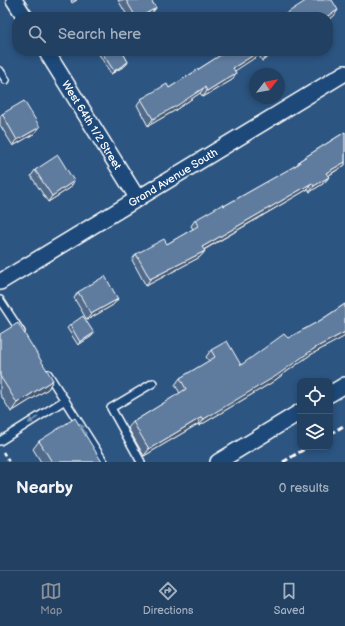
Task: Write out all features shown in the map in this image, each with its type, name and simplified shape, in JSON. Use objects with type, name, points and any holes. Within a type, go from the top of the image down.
[{"type":"street","points":[[14,0],[22,12]]},
{"type":"street","name":"West 64th 1/2 Street","points":[[49,56],[138,199]]},
{"type":"street","name":"Grand Avenue South","points":[[0,282],[345,73]]},
{"type":"street","points":[[333,392],[345,385]]},
{"type":"street","points":[[218,462],[297,414]]},
{"type":"lane","points":[[0,71],[6,80]]},
{"type":"lane","points":[[0,300],[26,340]]},
{"type":"lane","points":[[44,367],[104,462]]},
{"type":"lane","points":[[141,462],[111,408],[152,383]]},
{"type":"lane","points":[[0,441],[65,400]]},
{"type":"building","points":[[126,0],[151,0],[156,8],[149,12],[133,12]]},
{"type":"building","points":[[307,0],[332,0],[338,10],[333,13],[289,12]]},
{"type":"building","points":[[104,56],[125,56],[128,62],[114,71]]},
{"type":"building","points":[[219,56],[252,56],[233,68],[236,73],[207,91],[205,87],[153,119],[141,99],[167,84],[169,88]]},
{"type":"building","points":[[24,101],[40,127],[17,140],[2,114]]},
{"type":"building","points":[[345,132],[345,162],[326,173],[329,177],[314,186],[312,183],[202,247],[205,251],[150,279],[136,254],[164,239],[167,244],[198,226],[195,220],[223,204],[224,206],[300,163],[299,161]]},
{"type":"building","points":[[58,155],[74,181],[52,196],[35,170]]},
{"type":"building","points":[[105,276],[118,299],[91,314],[78,292]]},
{"type":"building","points":[[345,304],[345,332],[315,348],[276,376],[204,419],[202,417],[149,449],[133,422],[186,389],[180,378],[215,357],[211,350],[227,341],[241,365],[284,334],[288,338],[321,320]]},
{"type":"building","points":[[83,316],[94,333],[80,342],[70,325]]},
{"type":"building","points":[[18,323],[53,380],[17,403],[0,376],[0,334]]},
{"type":"building","points":[[75,418],[102,462],[52,462],[39,441]]},
{"type":"railway","points":[[333,432],[345,425]]},
{"type":"railway","points":[[283,462],[303,450]]}]
